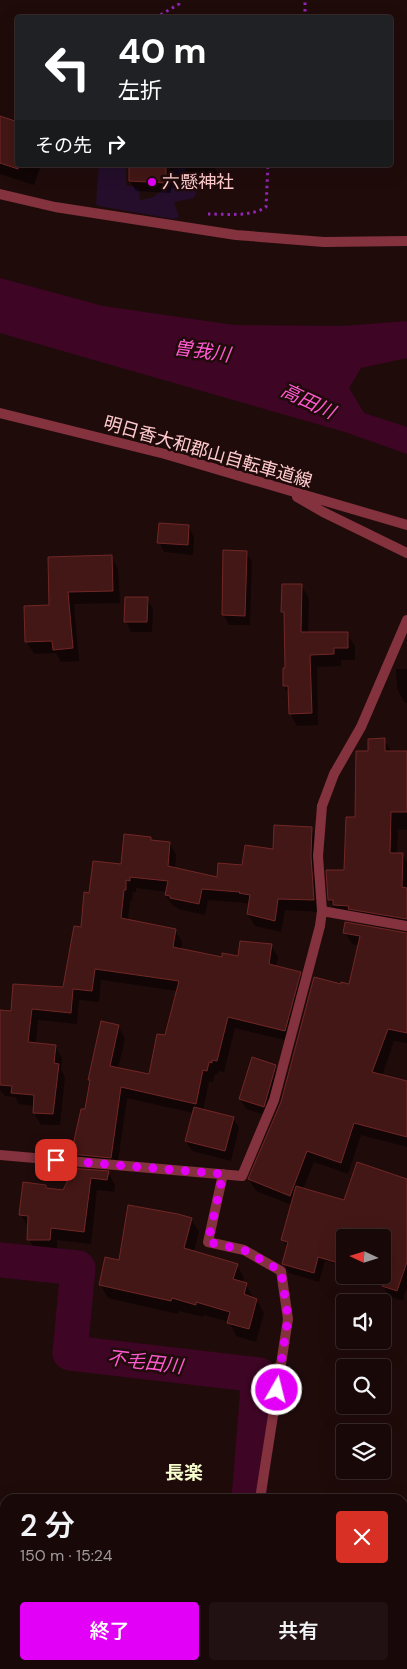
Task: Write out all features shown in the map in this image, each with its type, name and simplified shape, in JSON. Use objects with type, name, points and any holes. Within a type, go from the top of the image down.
[{"type":"street","points":[[0,194],[55,207],[236,235],[324,242],[407,241]]},
{"type":"street","name":"明日香大和郡山自転車道線","points":[[0,413],[165,454],[407,525]]},
{"type":"street","points":[[283,489],[323,512],[407,553]]},
{"type":"street","points":[[0,1155],[242,1176],[274,1100],[320,926],[322,912],[318,856],[322,806],[334,774],[360,727],[407,620]]},
{"type":"street","points":[[322,912],[407,926]]},
{"type":"street","points":[[223,1174],[208,1242],[244,1250],[281,1271],[288,1318],[261,1494]]},
{"type":"path","points":[[160,15],[178,4],[179,0]]},
{"type":"path","points":[[305,0],[305,15]]},
{"type":"path","points":[[202,214],[260,211],[266,206],[268,167]]},
{"type":"shaded area","points":[[99,167],[126,167],[126,185],[139,188],[140,200],[154,197],[167,185],[168,172],[185,167],[186,178],[203,177],[194,198],[174,202],[179,217],[173,219],[96,204]]},
{"type":"water","points":[[0,278],[103,306],[234,325],[342,326],[407,321],[407,358],[361,368],[349,388],[364,413],[407,427],[407,454],[345,432],[0,333]]},
{"type":"building","points":[[0,116],[15,121],[15,167],[18,167],[18,169],[0,163]]},
{"type":"building","points":[[129,167],[166,167],[166,183],[129,181]]},
{"type":"building","points":[[159,523],[189,525],[188,545],[157,543]]},
{"type":"building","points":[[223,550],[247,551],[245,616],[222,615]]},
{"type":"building","points":[[112,555],[113,591],[68,592],[73,648],[53,650],[52,641],[25,642],[24,606],[49,605],[48,557]]},
{"type":"building","points":[[282,584],[302,584],[301,632],[348,632],[348,648],[334,648],[334,654],[310,655],[312,713],[289,714],[288,686],[283,686],[283,668],[285,668],[284,612],[281,612]]},
{"type":"building","points":[[125,597],[148,597],[147,622],[124,622]]},
{"type":"building","points":[[385,738],[385,751],[407,751],[407,812],[391,812],[390,853],[403,853],[402,887],[407,888],[407,919],[348,909],[349,906],[333,905],[333,900],[328,900],[326,870],[344,870],[346,817],[355,817],[356,751],[368,751],[368,739]]},
{"type":"building","points":[[274,825],[312,827],[311,856],[314,900],[278,899],[275,921],[247,914],[250,895],[240,892],[202,889],[199,904],[170,898],[170,896],[165,895],[168,881],[130,877],[130,881],[126,880],[121,918],[176,929],[173,947],[222,957],[222,953],[238,956],[240,941],[272,944],[269,964],[301,972],[285,1031],[228,1017],[217,1061],[212,1060],[212,1063],[209,1062],[207,1071],[203,1070],[196,1104],[121,1087],[111,1158],[71,1154],[81,1109],[85,1109],[90,1080],[88,1080],[101,1021],[119,1025],[110,1066],[149,1074],[157,1034],[165,1035],[179,981],[95,969],[92,991],[73,989],[71,1013],[32,1009],[28,1042],[56,1045],[54,1063],[59,1064],[53,1114],[33,1113],[34,1095],[11,1093],[12,1086],[0,1085],[0,1010],[11,1011],[13,984],[63,987],[74,926],[81,927],[84,892],[89,893],[93,861],[121,864],[124,834],[151,837],[151,840],[170,842],[168,866],[217,877],[218,863],[242,865],[245,845],[273,849]]},
{"type":"building","points":[[345,922],[407,933],[407,1033],[388,1029],[372,1072],[407,1081],[407,1137],[354,1123],[341,1163],[307,1151],[290,1196],[248,1179],[281,1102],[314,977],[341,984],[341,982],[349,984],[360,936],[343,933]]},
{"type":"building","points":[[252,1057],[276,1065],[264,1107],[239,1099]]},
{"type":"building","points":[[194,1107],[234,1117],[225,1151],[185,1141]]},
{"type":"building","points":[[357,1162],[407,1179],[407,1262],[397,1291],[382,1286],[382,1284],[391,1284],[391,1229],[336,1229],[335,1262],[318,1257],[314,1273],[282,1264],[288,1242],[281,1240],[296,1186],[344,1200]]},
{"type":"building","points":[[68,1168],[109,1171],[107,1180],[91,1178],[84,1232],[51,1228],[50,1240],[27,1240],[28,1216],[19,1215],[23,1182],[46,1185],[46,1188],[63,1190],[67,1182]]},
{"type":"building","points":[[128,1205],[192,1218],[184,1248],[238,1264],[233,1279],[247,1283],[244,1294],[257,1299],[249,1329],[227,1323],[230,1312],[196,1302],[196,1305],[172,1298],[171,1301],[99,1285],[105,1257],[119,1260]]},
{"type":"waterway","name":"不毛田川","points":[[0,1260],[78,1268],[70,1353],[259,1375],[249,1494]]},
{"type":"place","name":"六懸神社","points":[[152,182]]},
{"type":"district","name":"長楽","points":[[184,1472]]},
{"type":"route","points":[[56,1160],[223,1174],[208,1242],[244,1250],[281,1271],[288,1318],[277,1390]]},
{"type":"water label","name":"曽我川","points":[[202,351]]},
{"type":"water label","name":"高田川","points":[[308,401]]}]
